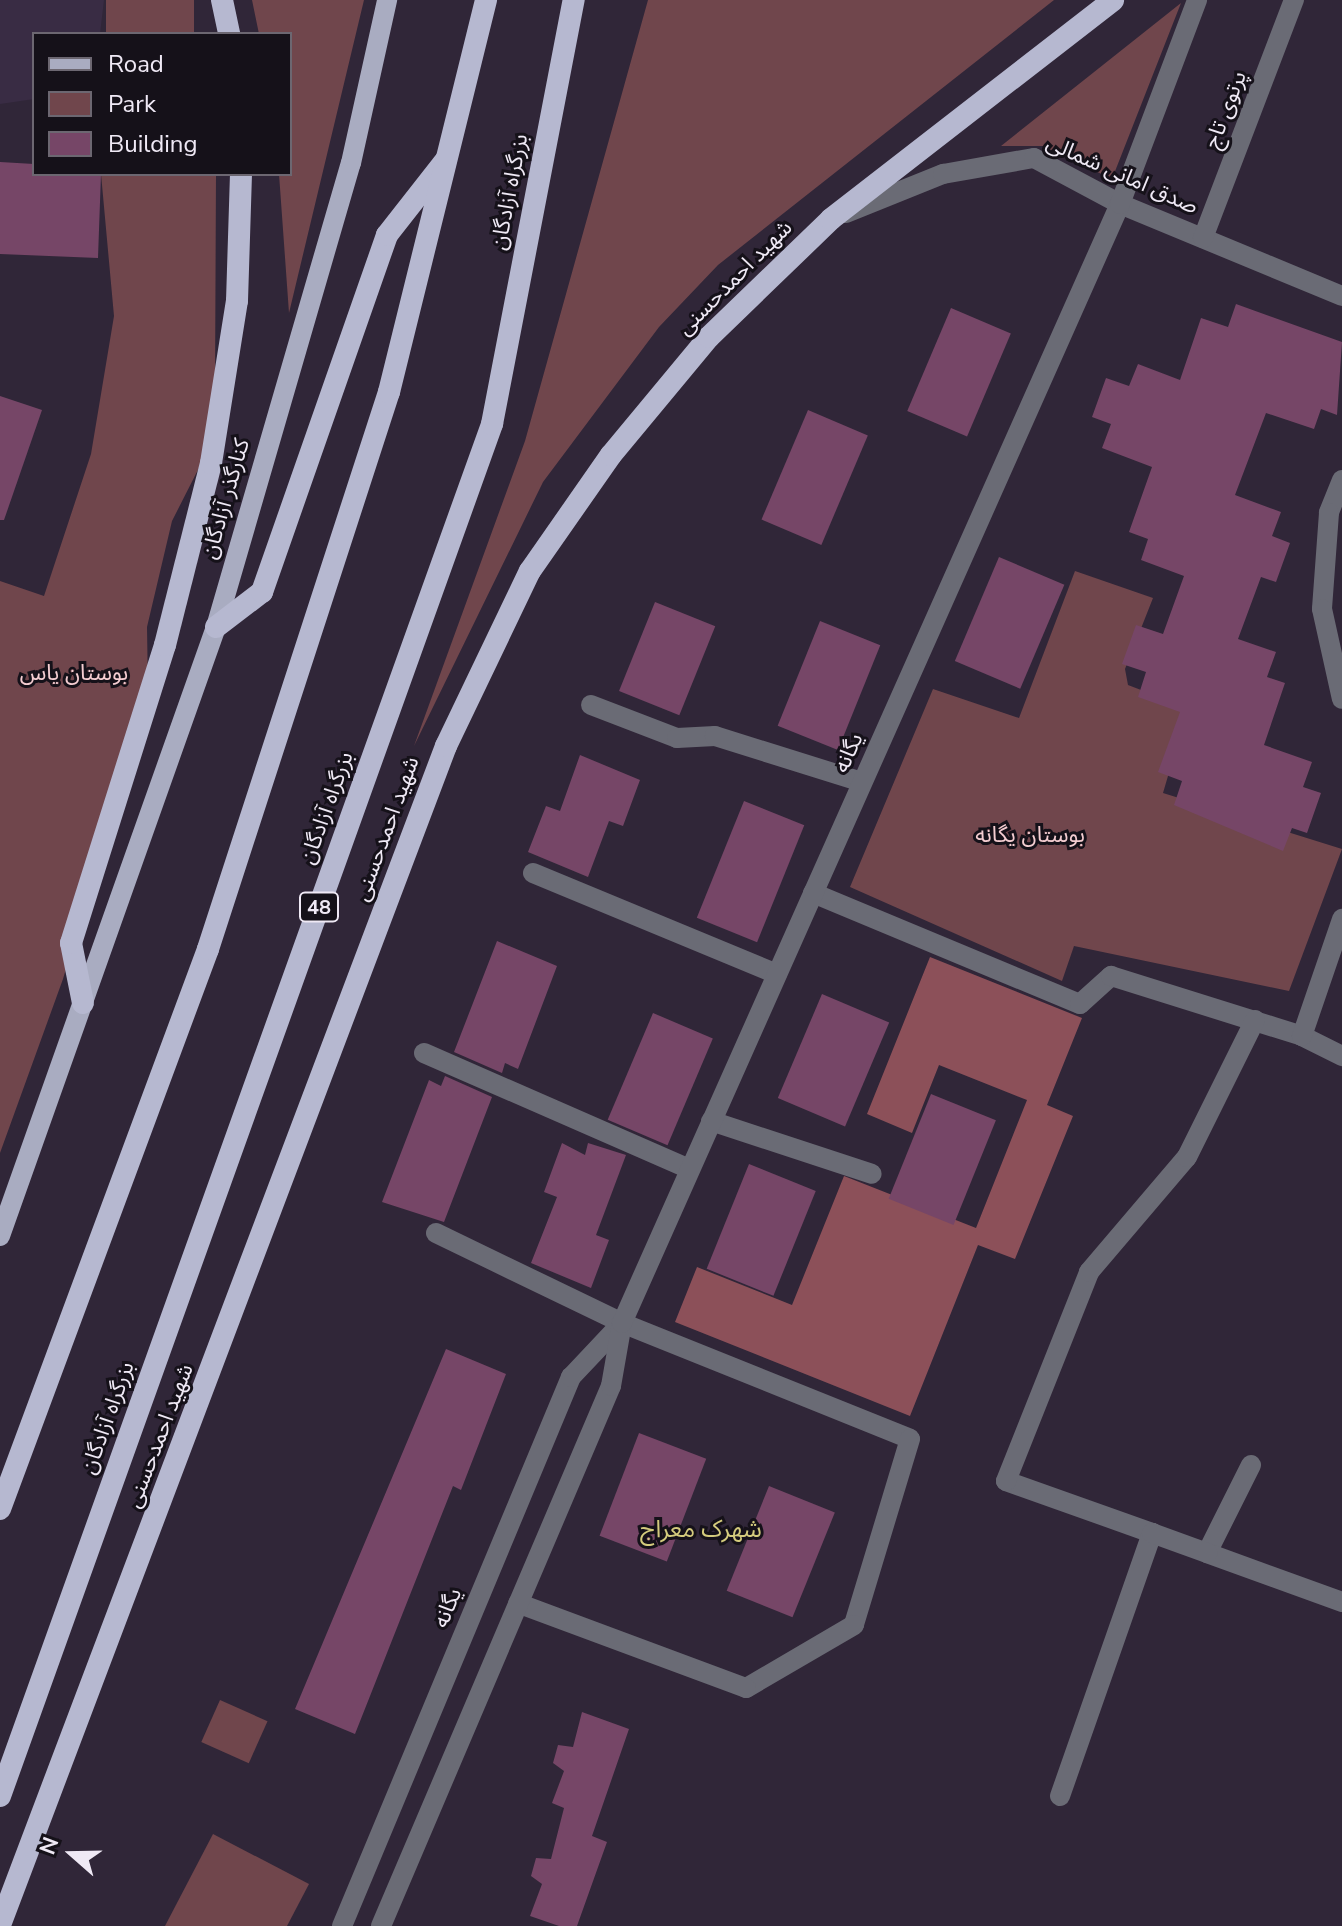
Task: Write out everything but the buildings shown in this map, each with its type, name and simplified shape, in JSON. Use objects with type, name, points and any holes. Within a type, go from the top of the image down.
[{"type":"highway","points":[[222,0],[229,32]]},
{"type":"highway","points":[[0,1509],[213,934],[389,392],[451,154],[486,0]]},
{"type":"highway","name":"بزرگراه آزادگان","points":[[0,1796],[492,424],[574,0]]},
{"type":"highway","name":"شهید احمدحسنی","points":[[0,1925],[446,746],[530,571],[611,455],[709,337],[831,219],[1113,0]]},
{"type":"highway","points":[[216,627],[262,592],[387,235],[451,154]]},
{"type":"highway","name":"کنارگذر آزادگان","points":[[83,1003],[71,943],[165,645],[211,463],[237,301],[241,176]]},
{"type":"main road","name":"کنارگذر آزادگان","points":[[0,1236],[216,627],[351,163],[387,0]]},
{"type":"street","name":"یگانه","points":[[381,1926],[611,1386],[622,1323],[1120,204],[1197,0]]},
{"type":"street","name":"پرتوی تاج","points":[[1203,238],[1294,0]]},
{"type":"street","name":"صدق امانی شمالی","points":[[831,219],[943,174],[1034,158],[1120,204],[1342,296]]},
{"type":"street","points":[[1342,480],[1329,513],[1322,609],[1342,699]]},
{"type":"street","points":[[591,705],[677,738],[715,736],[862,782]]},
{"type":"street","points":[[533,873],[777,974]]},
{"type":"street","points":[[813,893],[1080,1004],[1111,976],[1302,1036],[1342,1056]]},
{"type":"street","points":[[1302,1036],[1342,919]]},
{"type":"street","points":[[1255,1020],[1187,1157],[1089,1272],[1006,1481],[1342,1602]]},
{"type":"street","points":[[424,1053],[690,1169]]},
{"type":"street","points":[[711,1121],[872,1174]]},
{"type":"street","points":[[436,1233],[622,1323],[910,1439],[854,1625],[746,1688],[518,1603]]},
{"type":"street","name":"یگانه","points":[[342,1926],[571,1377],[622,1323]]},
{"type":"street","points":[[1207,1553],[1251,1465]]},
{"type":"street","points":[[1060,1796],[1152,1533]]},
{"type":"shaded area","points":[[0,0],[104,0],[100,32],[32,32],[32,99],[0,104]]},
{"type":"shaded area","points":[[930,957],[1082,1018],[1047,1105],[1073,1116],[1015,1259],[978,1245],[910,1416],[675,1322],[697,1267],[792,1305],[844,1176],[976,1228],[1027,1100],[939,1065],[912,1133],[867,1114]]},
{"type":"green space","points":[[106,0],[194,0],[194,32],[106,32]]},
{"type":"green space","points":[[252,0],[364,0],[289,313],[279,176],[292,176],[292,32],[259,32]]},
{"type":"green space","points":[[648,0],[1054,0],[718,265],[659,327],[543,482],[414,746],[525,441]]},
{"type":"green space","points":[[1181,3],[1112,179],[1043,146],[1001,146]]},
{"type":"green space","name":"بوستان یاس","points":[[101,176],[216,176],[215,389],[204,458],[172,521],[147,627],[148,690],[63,979],[0,1153],[0,581],[44,596],[91,454],[114,316]]},
{"type":"green space","name":"بوستان یگانه","points":[[1075,571],[1153,598],[1125,669],[1128,685],[1188,708],[1163,793],[1342,849],[1289,991],[1074,946],[1062,981],[850,887],[933,689],[1019,718]]},
{"type":"green space","points":[[220,1700],[268,1721],[249,1763],[201,1742]]},
{"type":"green space","points":[[213,1834],[309,1884],[287,1926],[165,1926]]},
{"type":"district","name":"شهرک معراج","points":[[701,1530]]}]
